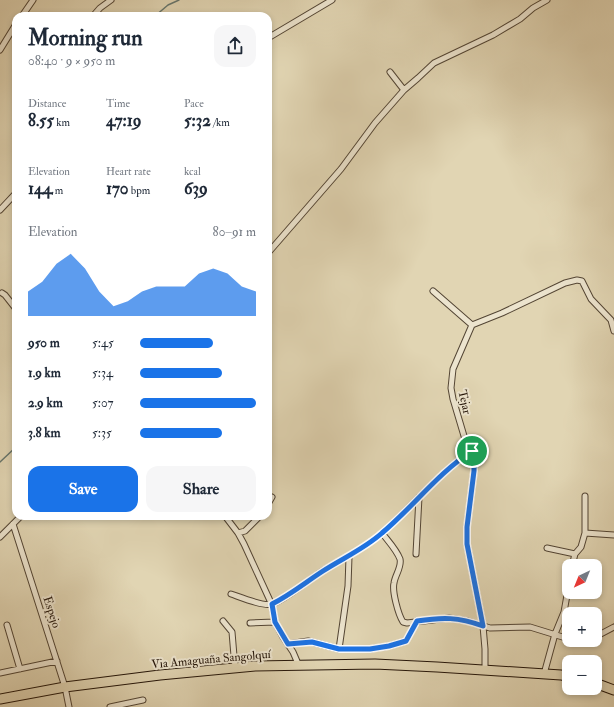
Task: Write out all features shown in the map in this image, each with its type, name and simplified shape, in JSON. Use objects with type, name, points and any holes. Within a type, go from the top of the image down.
[{"type":"highway","name":"Via Amaguaña Sangolquí","points":[[0,699],[65,687],[160,675],[255,666],[376,664],[562,676]]},
{"type":"highway","points":[[602,686],[614,690]]},
{"type":"street","points":[[24,12],[32,0]]},
{"type":"street","points":[[96,12],[112,0]]},
{"type":"street","points":[[272,36],[332,0]]},
{"type":"street","points":[[272,248],[328,185],[376,123],[404,90],[434,63],[494,35],[547,0]]},
{"type":"street","points":[[0,50],[12,30]]},
{"type":"street","points":[[390,72],[404,90]]},
{"type":"street","points":[[0,210],[12,197]]},
{"type":"street","points":[[433,291],[472,325],[502,313],[565,283],[577,280],[582,281],[591,299],[611,320],[614,331]]},
{"type":"street","points":[[2,293],[12,304]]},
{"type":"street","name":"Tejar","points":[[472,325],[453,369],[452,388],[453,399],[464,436],[474,456],[474,471],[467,527],[467,544],[483,626],[485,670]]},
{"type":"street","points":[[231,594],[265,604],[272,604],[324,570],[349,557],[382,533],[437,480],[472,451]]},
{"type":"street","points":[[574,559],[575,554],[582,547],[585,533],[585,496]]},
{"type":"street","points":[[416,554],[419,497]]},
{"type":"street","points":[[0,537],[17,520]]},
{"type":"street","points":[[228,520],[238,533],[272,604],[275,622],[299,666]]},
{"type":"street","points":[[238,533],[244,531],[256,520]]},
{"type":"street","name":"Espejo","points":[[13,524],[65,687],[69,707]]},
{"type":"street","points":[[382,533],[393,546],[400,559],[399,568],[393,585],[403,622],[407,623],[449,618],[468,621],[494,629],[530,627],[562,636]]},
{"type":"street","points":[[585,533],[614,535]]},
{"type":"street","points":[[546,548],[575,554]]},
{"type":"street","points":[[339,649],[348,586],[349,557]]},
{"type":"street","points":[[544,674],[555,634],[564,612],[566,599]]},
{"type":"street","points":[[223,621],[232,632],[236,668]]},
{"type":"street","points":[[288,644],[312,642],[339,649],[370,649],[389,646],[404,642],[408,639],[417,621]]},
{"type":"street","points":[[250,623],[275,622]]},
{"type":"street","points":[[7,625],[20,669]]},
{"type":"street","points":[[602,633],[614,627]]},
{"type":"street","points":[[0,673],[57,661]]},
{"type":"street","points":[[110,707],[143,700]]},
{"type":"waterway","points":[[160,12],[168,5],[179,0]]},
{"type":"waterway","points":[[0,462],[12,451]]},
{"type":"route","points":[[472,451],[474,456],[474,471],[467,527],[467,544],[483,626],[468,621],[449,618],[417,621],[406,641],[370,649],[339,649],[308,641],[288,644],[275,622],[272,604],[324,570],[349,557],[382,533],[437,480],[472,451]]}]
